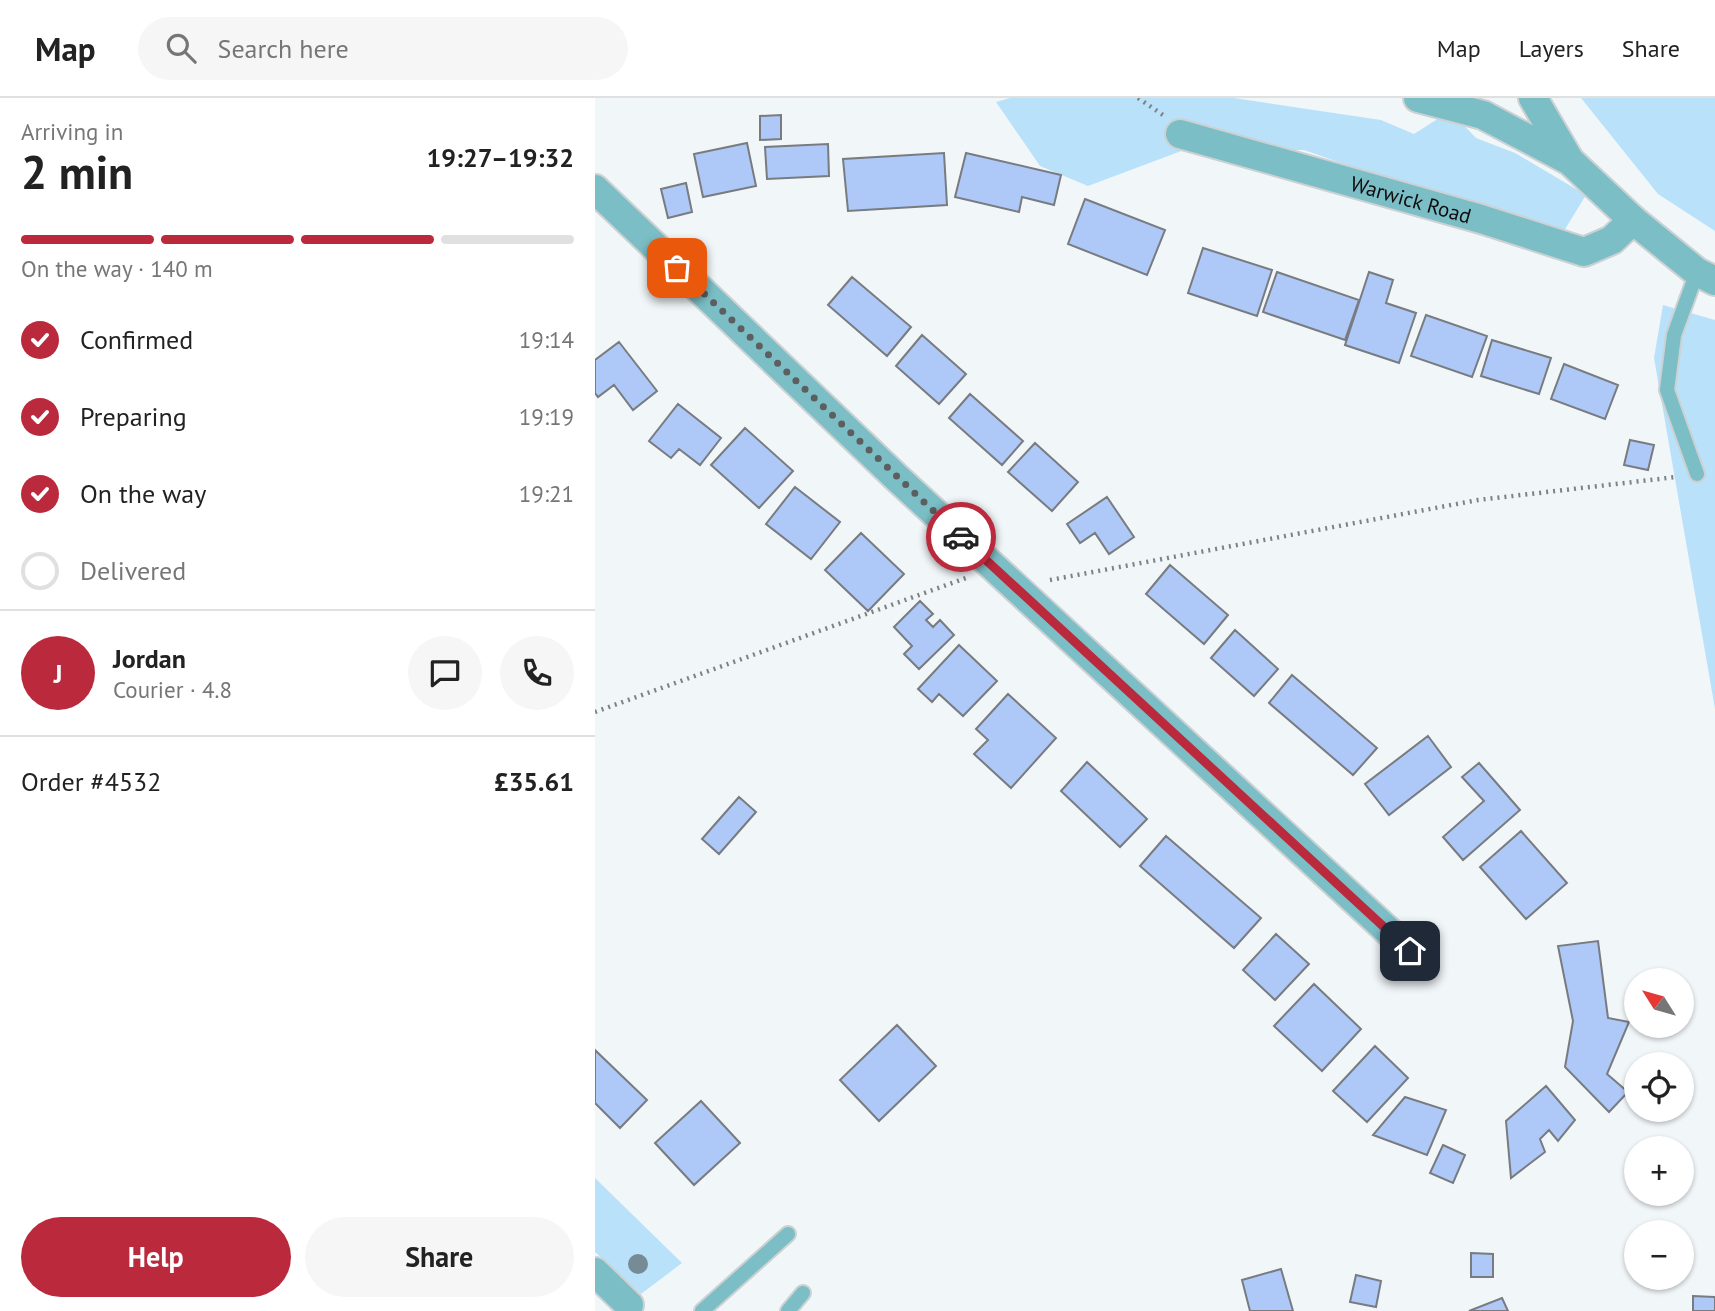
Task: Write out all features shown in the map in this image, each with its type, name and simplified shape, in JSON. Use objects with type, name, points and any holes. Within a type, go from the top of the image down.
[{"type":"street","points":[[1418,98],[1483,115],[1570,161],[1633,220],[1706,276]]},
{"type":"street","points":[[1533,98],[1570,161]]},
{"type":"street","name":"Warwick Road","points":[[1181,134],[1481,219],[1584,252],[1612,240],[1633,220]]},
{"type":"street","points":[[595,189],[1014,587],[1410,951]]},
{"type":"street","points":[[595,1272],[633,1308]]},
{"type":"lane","points":[[1697,474],[1667,390],[1674,335],[1706,276]]},
{"type":"lane","points":[[702,1311],[788,1234]]},
{"type":"lane","points":[[788,1311],[803,1293]]},
{"type":"path","points":[[1014,587],[1478,500],[1697,474]]},
{"type":"path","points":[[595,712],[961,581],[988,562]]},
{"type":"shaded area","points":[[1010,98],[1234,98],[1381,120],[1414,134],[1450,111],[1476,138],[1515,153],[1586,195],[1559,239],[1304,150],[1184,150],[1088,186],[1040,166],[996,102]]},
{"type":"shaded area","points":[[1581,98],[1715,98],[1715,231],[1658,194]]},
{"type":"shaded area","points":[[1663,305],[1715,320],[1715,709],[1654,358]]},
{"type":"shaded area","points":[[595,1178],[682,1263],[641,1294],[595,1252]]},
{"type":"building","points":[[781,115],[781,139],[760,140],[760,116]]},
{"type":"building","points":[[747,143],[756,186],[703,197],[694,154]]},
{"type":"building","points":[[828,144],[829,176],[767,179],[765,147]]},
{"type":"building","points":[[944,153],[947,205],[848,211],[843,159]]},
{"type":"building","points":[[966,153],[1061,175],[1054,205],[1022,197],[1019,212],[955,197]]},
{"type":"building","points":[[686,183],[692,212],[668,218],[661,189]]},
{"type":"building","points":[[1085,199],[1165,230],[1147,275],[1068,244]]},
{"type":"building","points":[[1203,248],[1272,270],[1257,316],[1188,293]]},
{"type":"building","points":[[1277,272],[1359,300],[1345,340],[1263,312]]},
{"type":"building","points":[[1369,272],[1393,280],[1386,303],[1416,313],[1399,363],[1345,345]]},
{"type":"building","points":[[852,277],[911,327],[887,356],[828,305]]},
{"type":"building","points":[[1426,315],[1487,336],[1472,377],[1411,356]]},
{"type":"building","points":[[922,335],[966,374],[939,404],[896,366]]},
{"type":"building","points":[[1492,340],[1551,358],[1539,394],[1481,376]]},
{"type":"building","points":[[619,342],[657,391],[633,410],[614,385],[598,397],[595,393],[595,360]]},
{"type":"building","points":[[1564,364],[1618,385],[1605,419],[1551,399]]},
{"type":"building","points":[[970,394],[1023,441],[1002,465],[949,418]]},
{"type":"building","points":[[678,404],[721,438],[700,465],[679,449],[671,458],[649,441]]},
{"type":"building","points":[[745,428],[793,471],[759,508],[711,465]]},
{"type":"building","points":[[1630,440],[1654,445],[1648,470],[1624,465]]},
{"type":"building","points":[[1035,443],[1078,482],[1052,511],[1008,472]]},
{"type":"building","points":[[795,487],[840,522],[811,559],[766,524]]},
{"type":"building","points":[[1107,497],[1134,537],[1109,554],[1095,533],[1080,543],[1067,524]]},
{"type":"building","points":[[861,533],[904,574],[868,611],[825,570]]},
{"type":"building","points":[[1170,565],[1228,615],[1204,644],[1146,594]]},
{"type":"building","points":[[920,601],[933,614],[926,620],[933,627],[940,620],[954,635],[919,669],[904,654],[912,646],[894,627]]},
{"type":"building","points":[[1235,630],[1278,669],[1254,696],[1211,658]]},
{"type":"building","points":[[959,645],[997,681],[963,716],[939,694],[932,702],[918,689]]},
{"type":"building","points":[[1292,675],[1377,748],[1353,775],[1269,703]]},
{"type":"building","points":[[1008,694],[1056,738],[1011,788],[974,754],[988,740],[976,729]]},
{"type":"building","points":[[1428,736],[1451,767],[1389,815],[1365,784]]},
{"type":"building","points":[[1087,762],[1147,819],[1120,847],[1061,791]]},
{"type":"building","points":[[1479,763],[1520,810],[1463,860],[1443,837],[1484,801],[1462,777]]},
{"type":"building","points":[[739,797],[756,812],[719,854],[702,839]]},
{"type":"building","points":[[1521,831],[1567,883],[1526,919],[1480,867]]},
{"type":"building","points":[[1166,836],[1261,918],[1234,948],[1140,866]]},
{"type":"building","points":[[1276,934],[1309,964],[1275,1000],[1243,970]]},
{"type":"building","points":[[1598,941],[1608,1018],[1624,1021],[1624,1034],[1607,1074],[1624,1089],[1624,1096],[1609,1112],[1565,1067],[1573,1021],[1558,946]]},
{"type":"building","points":[[1314,984],[1361,1029],[1322,1071],[1274,1026]]},
{"type":"building","points":[[897,1025],[936,1066],[879,1121],[840,1080]]},
{"type":"building","points":[[1375,1046],[1408,1078],[1367,1122],[1333,1091]]},
{"type":"building","points":[[595,1050],[647,1100],[620,1128],[595,1103]]},
{"type":"building","points":[[1546,1086],[1575,1120],[1558,1141],[1549,1130],[1540,1139],[1545,1152],[1511,1178],[1506,1121]]},
{"type":"building","points":[[1405,1097],[1446,1110],[1427,1155],[1373,1135]]},
{"type":"building","points":[[701,1101],[740,1143],[694,1185],[655,1143]]},
{"type":"building","points":[[1443,1145],[1465,1155],[1453,1183],[1430,1173]]},
{"type":"building","points":[[1471,1253],[1493,1254],[1493,1277],[1471,1277]]},
{"type":"building","points":[[1281,1269],[1293,1311],[1250,1311],[1242,1280]]},
{"type":"building","points":[[1356,1275],[1381,1281],[1376,1307],[1350,1302]]},
{"type":"building","points":[[1693,1296],[1715,1297],[1715,1311],[1693,1311]]},
{"type":"building","points":[[1502,1298],[1508,1311],[1469,1311]]},
{"type":"way so far","points":[[677,268],[961,537]]},
{"type":"route","points":[[961,537],[1410,951]]}]
